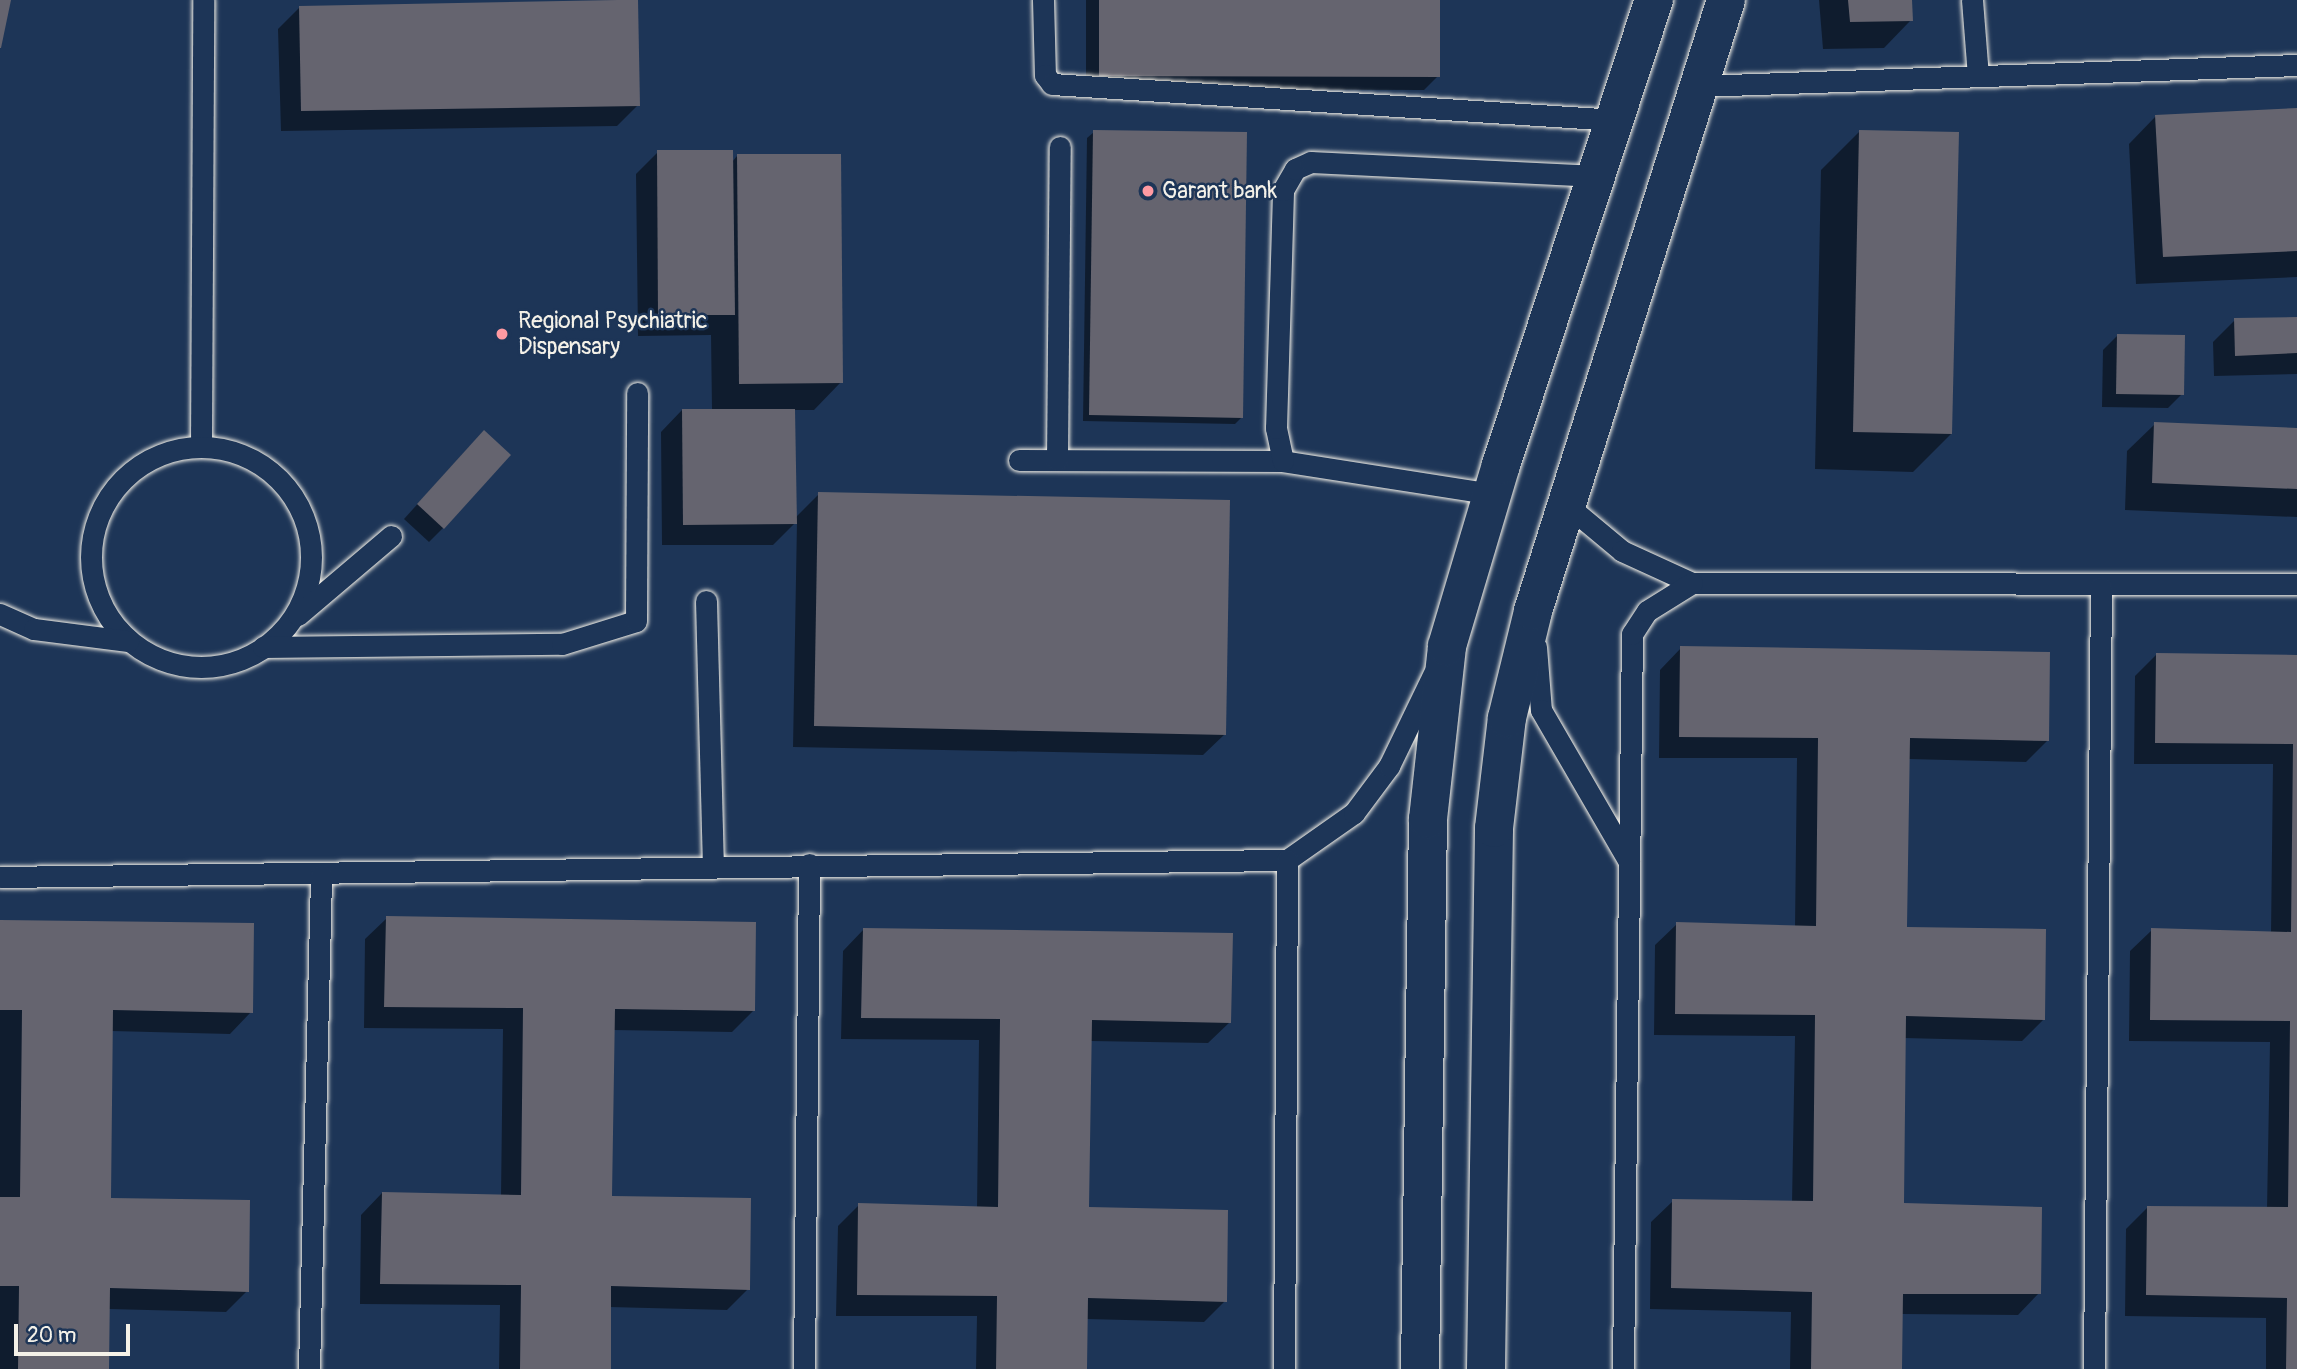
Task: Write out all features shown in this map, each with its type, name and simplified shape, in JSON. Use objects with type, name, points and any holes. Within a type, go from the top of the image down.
[{"type":"street","points":[[1420,1369],[1428,820],[1447,646],[1493,494],[1654,0]]},
{"type":"street","points":[[1486,1369],[1494,828],[1507,718],[1533,611],[1726,0]]},
{"type":"lane","points":[[201,445],[203,0]]},
{"type":"lane","points":[[1043,0],[1045,75],[1052,83],[1616,120]]},
{"type":"lane","points":[[1972,0],[1978,76]]},
{"type":"lane","points":[[1699,86],[2297,65]]},
{"type":"lane","points":[[1057,460],[1060,147]]},
{"type":"lane","points":[[1283,461],[1276,428],[1283,190],[1295,169],[1311,162],[1597,176]]},
{"type":"lane","points":[[263,647],[562,644],[636,621],[637,393]]},
{"type":"lane","points":[[289,623],[302,603],[312,559],[304,517],[281,479],[244,454],[201,445],[157,454],[120,480],[96,518],[89,562],[101,606],[128,641],[164,662],[205,668],[245,659],[263,647],[391,536]]},
{"type":"lane","points":[[1019,460],[1283,461],[1493,494]]},
{"type":"lane","points":[[1568,506],[1622,551],[1692,583],[2101,587],[2297,584]]},
{"type":"lane","points":[[1623,1369],[1632,634],[1647,611],[1692,583]]},
{"type":"lane","points":[[2094,1369],[2101,587]]},
{"type":"lane","points":[[706,601],[713,866]]},
{"type":"lane","points":[[1533,611],[1541,710],[1629,862]]},
{"type":"lane","points":[[0,614],[34,629],[128,641]]},
{"type":"lane","points":[[0,877],[321,876],[808,863],[1287,860],[1353,813],[1389,766],[1447,646]]},
{"type":"lane","points":[[1284,1369],[1287,860]]},
{"type":"lane","points":[[804,1369],[808,863]]},
{"type":"lane","points":[[310,1369],[321,876]]},
{"type":"building","points":[[0,0],[11,0],[1,48],[0,48]]},
{"type":"building","points":[[638,0],[640,106],[301,111],[299,6]]},
{"type":"building","points":[[1099,0],[1440,0],[1440,77],[1099,76]]},
{"type":"building","points":[[1848,0],[1912,0],[1913,21],[1850,22]]},
{"type":"building","points":[[2297,108],[2297,251],[2163,257],[2155,115]]},
{"type":"building","points":[[1093,130],[1247,132],[1243,418],[1089,415]]},
{"type":"building","points":[[1859,130],[1959,132],[1952,434],[1853,432]]},
{"type":"building","points":[[657,150],[733,150],[735,315],[658,315]]},
{"type":"building","points":[[737,154],[841,154],[843,383],[739,384]]},
{"type":"building","points":[[2297,317],[2297,353],[2235,356],[2234,318]]},
{"type":"building","points":[[2117,334],[2185,335],[2184,395],[2116,394]]},
{"type":"building","points":[[682,409],[795,409],[797,524],[683,525]]},
{"type":"building","points":[[2154,422],[2297,428],[2297,489],[2152,483]]},
{"type":"building","points":[[484,430],[511,455],[444,529],[417,504]]},
{"type":"building","points":[[818,492],[1230,500],[1226,735],[814,726]]},
{"type":"building","points":[[1680,646],[2050,652],[2049,741],[1910,738],[1907,927],[2046,929],[2045,1020],[1906,1016],[1904,1203],[2042,1207],[2041,1294],[1903,1294],[1902,1369],[1811,1369],[1812,1292],[1671,1288],[1672,1199],[1813,1201],[1815,1015],[1675,1014],[1676,922],[1816,926],[1818,738],[1679,737]]},
{"type":"building","points":[[2156,653],[2297,655],[2297,1369],[2286,1369],[2287,1298],[2146,1295],[2147,1206],[2288,1207],[2290,1021],[2150,1020],[2151,928],[2291,932],[2293,744],[2155,743]]},
{"type":"building","points":[[386,916],[756,922],[755,1011],[615,1009],[612,1196],[751,1198],[750,1290],[611,1286],[611,1369],[520,1369],[521,1285],[380,1284],[382,1192],[521,1195],[523,1008],[384,1007]]},
{"type":"building","points":[[0,920],[254,923],[253,1013],[113,1010],[111,1198],[250,1200],[249,1292],[110,1288],[109,1369],[18,1369],[19,1286],[0,1286],[0,1197],[20,1197],[22,1010],[0,1010]]},
{"type":"building","points":[[863,928],[1233,933],[1231,1023],[1092,1020],[1089,1207],[1228,1210],[1227,1302],[1088,1298],[1087,1369],[996,1369],[997,1296],[857,1295],[858,1203],[998,1207],[1000,1019],[861,1018]]},
{"type":"place","name":"Garant bank","points":[[1148,191]]},
{"type":"place","name":"Regional Psychiatric Dispensary","points":[[502,334]]}]
